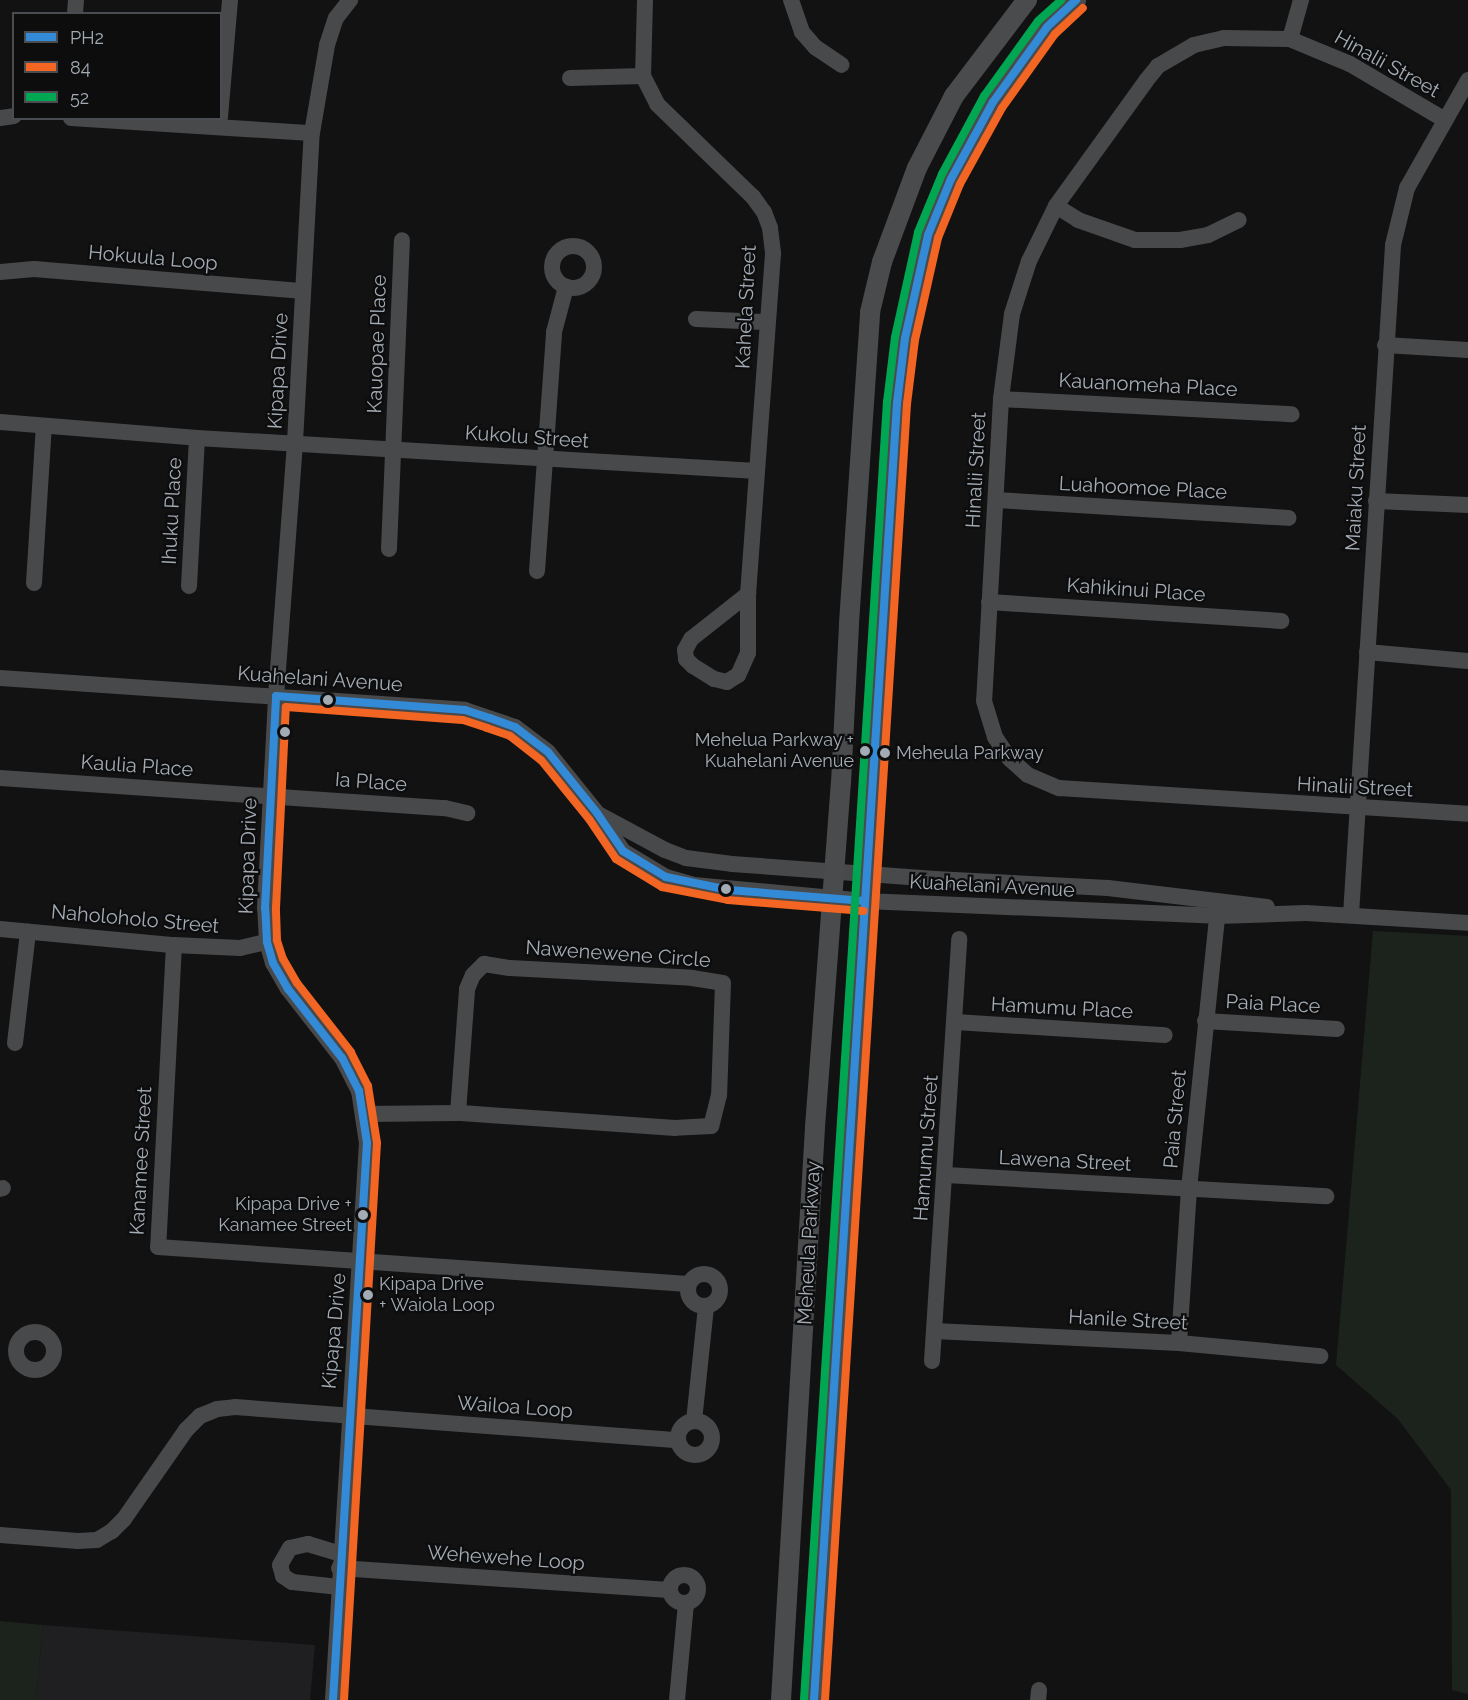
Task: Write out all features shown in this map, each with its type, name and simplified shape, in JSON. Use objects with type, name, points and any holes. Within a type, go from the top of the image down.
[{"type":"main road","name":"Meheula Parkway","points":[[781,1700],[830,899],[834,871],[870,312],[882,262],[917,168],[954,96],[1028,0]]},
{"type":"main road","name":"Meheula Parkway","points":[[814,1700],[866,874],[891,530],[897,403],[912,299],[928,234],[951,179],[993,102],[1047,27],[1076,0]]},
{"type":"street","points":[[222,97],[230,0]]},
{"type":"street","name":"Kipapa Drive","points":[[333,1700],[367,1143],[364,1114],[358,1091],[342,1058],[288,989],[273,963],[267,942],[265,908],[276,696],[295,442],[312,133],[327,45],[336,18],[350,0]]},
{"type":"street","name":"Kahela Street","points":[[645,0],[643,76],[657,104],[753,197],[764,212],[770,228],[773,254],[766,322],[748,594],[748,653],[738,675],[727,682],[714,679],[693,666],[686,658],[685,650],[691,639],[748,594]]},
{"type":"street","points":[[792,0],[802,32],[815,46],[842,65]]},
{"type":"street","points":[[1290,39],[1301,0]]},
{"type":"street","name":"Hinalii Street","points":[[1445,120],[1350,64],[1290,39],[1224,38],[1194,45],[1158,66],[1056,206],[1020,285],[1007,340],[1001,399],[984,701],[989,722],[1010,759],[1028,776],[1059,788],[1468,814]]},
{"type":"street","points":[[570,78],[643,76]]},
{"type":"street","name":"Maiaku Street","points":[[1351,915],[1393,245],[1398,215],[1407,188],[1468,80]]},
{"type":"street","points":[[170,120],[220,121],[312,133]]},
{"type":"street","points":[[1056,206],[1078,220],[1135,240],[1180,240],[1208,235],[1239,220]]},
{"type":"street","name":"Kauopae Place","points":[[389,549],[402,240]]},
{"type":"street","name":"Hokuula Loop","points":[[0,272],[34,269],[303,291]]},
{"type":"street","points":[[537,571],[554,333],[566,287]]},
{"type":"street","points":[[696,319],[766,322]]},
{"type":"street","points":[[1385,345],[1468,350]]},
{"type":"street","name":"Kauanomeha Place","points":[[1001,399],[1292,414]]},
{"type":"street","points":[[0,422],[197,438],[295,442]]},
{"type":"street","points":[[34,583],[44,426]]},
{"type":"street","name":"Ihuku Place","points":[[189,586],[197,438]]},
{"type":"street","name":"Kukolu Street","points":[[295,442],[546,460],[757,471]]},
{"type":"street","name":"Luahoomoe Place","points":[[996,500],[1288,518]]},
{"type":"street","points":[[1376,501],[1468,505]]},
{"type":"street","name":"Kahikinui Place","points":[[989,602],[1281,621]]},
{"type":"street","points":[[1367,652],[1468,661]]},
{"type":"street","name":"Kuahelani Avenue","points":[[0,678],[465,710],[515,727],[548,752],[597,813],[623,851],[666,877],[729,890],[865,901],[1218,908],[1468,923]]},
{"type":"street","name":"Kaulia Place","points":[[0,778],[271,796]]},
{"type":"street","name":"Ia Place","points":[[271,796],[445,808],[467,813]]},
{"type":"street","name":"Kuahelani Avenue","points":[[597,813],[665,850],[686,858],[732,864],[866,874],[1108,888],[1218,908]]},
{"type":"street","name":"Paia Street","points":[[1179,1343],[1189,1189],[1218,908]]},
{"type":"street","name":"Naholoholo Street","points":[[0,929],[174,945],[240,948],[267,942]]},
{"type":"street","points":[[15,1043],[28,932]]},
{"type":"street","name":"Hamumu Street","points":[[932,1361],[956,1022],[959,939]]},
{"type":"street","name":"Kanamee Street","points":[[174,945],[158,1247],[361,1262]]},
{"type":"street","name":"Nawenewene Circle","points":[[364,1114],[458,1113],[675,1128],[711,1126],[719,1095],[723,983],[692,978],[510,968],[484,964],[473,975],[467,989],[458,1113]]},
{"type":"street","name":"Paia Place","points":[[1205,1021],[1337,1029]]},
{"type":"street","name":"Hamumu Place","points":[[956,1022],[1165,1035]]},
{"type":"street","name":"Lawena Street","points":[[946,1175],[1326,1196]]},
{"type":"street","points":[[361,1262],[688,1284],[699,1274],[706,1274],[716,1278],[721,1289],[720,1295],[717,1300],[706,1307],[700,1306],[689,1298],[688,1284]]},
{"type":"street","points":[[678,1440],[682,1426],[694,1421],[706,1307]]},
{"type":"street","name":"Hanile Street","points":[[934,1331],[1179,1343],[1320,1356]]},
{"type":"street","points":[[0,1535],[78,1541],[97,1540],[112,1531],[124,1519],[186,1430],[200,1416],[217,1409],[235,1407],[349,1415]]},
{"type":"street","name":"Wailoa Loop","points":[[349,1415],[678,1440],[687,1452],[697,1454],[706,1450],[710,1444],[711,1432],[702,1423],[694,1421]]},
{"type":"street","points":[[339,1587],[292,1582],[284,1576],[280,1565],[290,1548],[308,1544],[340,1561]]},
{"type":"street","name":"Wehewehe Loop","points":[[340,1561],[669,1590]]},
{"type":"street","points":[[677,1576],[693,1577],[698,1584],[698,1592],[693,1600],[686,1603],[673,1599],[669,1590],[671,1582],[677,1576]]},
{"type":"street","points":[[678,1700],[686,1603]]},
{"type":"shaded area","points":[[1373,931],[1468,936],[1468,1694],[1452,1690],[1451,1490],[1398,1419],[1336,1365]]},
{"type":"shaded area","points":[[0,1621],[43,1625],[36,1700],[0,1700]]},
{"type":"shaded area","points":[[43,1625],[315,1645],[310,1700],[36,1700]]},
{"type":"transit line","name":"52","points":[[804,1699],[887,402],[895,337],[918,232],[942,174],[984,96],[1038,21],[1061,0]]},
{"type":"transit line","name":"PH2","points":[[814,1700],[897,403],[905,338],[928,235],[951,179],[993,102],[1047,27],[1076,0]]},
{"type":"transit line","name":"84","points":[[825,1700],[907,404],[915,340],[938,238],[960,184],[1002,108],[1055,34],[1083,8]]},
{"type":"transit line","name":"PH2","points":[[333,1700],[367,1143],[359,1091],[342,1058],[288,989],[273,963],[267,942],[265,908],[276,696],[465,710],[490,718],[515,727],[548,752],[597,813],[623,851],[666,877],[729,890],[865,901]]},
{"type":"transit line","name":"84","points":[[344,1700],[377,1143],[368,1086],[351,1052],[297,983],[283,959],[277,940],[276,908],[286,707],[463,720],[510,736],[541,760],[589,819],[616,859],[662,887],[728,900],[864,911]]},
{"type":"place","name":"Mehelua Parkway + Kuahelani Avenue","points":[[865,751]]},
{"type":"place","name":"Meheula Parkway","points":[[885,753]]},
{"type":"place","name":"Kipapa Drive + Kanamee Street","points":[[363,1215]]},
{"type":"place","name":"Kipapa Drive + Waiola Loop","points":[[368,1295]]}]
